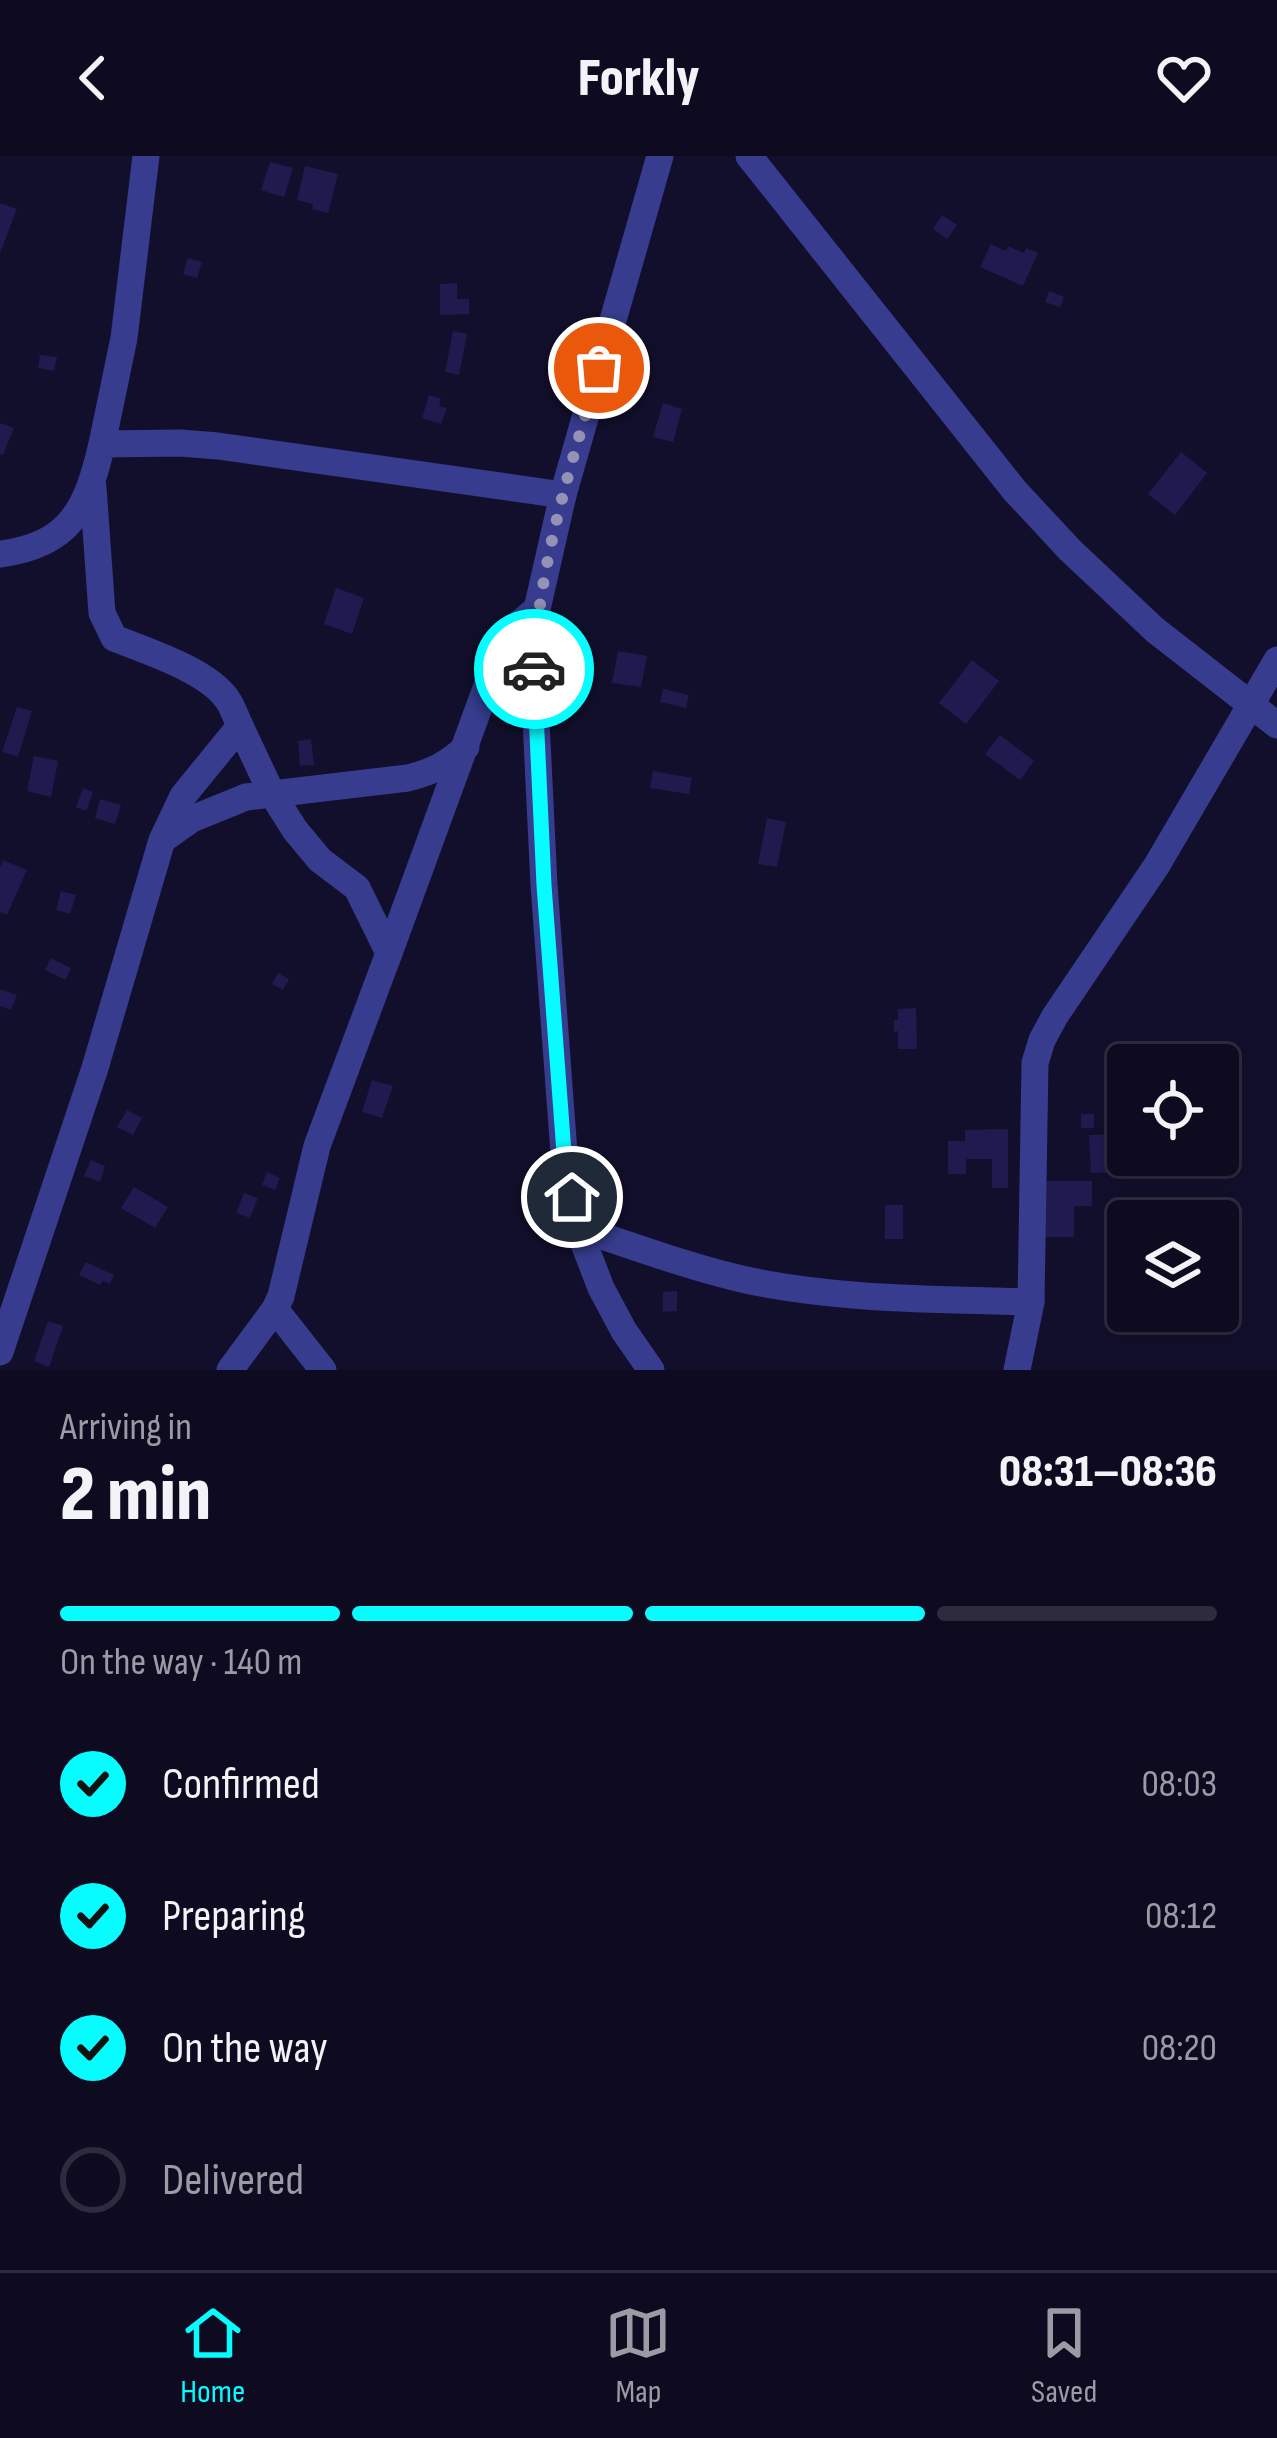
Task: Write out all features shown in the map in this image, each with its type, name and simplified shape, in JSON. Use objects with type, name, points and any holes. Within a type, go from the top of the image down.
[{"type":"street","points":[[0,554],[44,544],[77,516],[93,482],[124,338],[146,156]]},
{"type":"street","points":[[651,1370],[612,1310],[578,1228],[565,1166],[534,679],[537,609],[563,494],[660,156]]},
{"type":"street","points":[[749,156],[1015,491],[1155,630],[1277,725]]},
{"type":"street","points":[[102,444],[218,446],[563,494]]},
{"type":"street","points":[[93,482],[102,613],[114,638],[173,661],[226,696],[271,792],[306,844],[357,888],[389,953]]},
{"type":"street","points":[[230,1370],[274,1310],[285,1284],[316,1146],[503,642],[537,609]]},
{"type":"street","points":[[1017,1370],[1031,1302],[1035,1063],[1042,1040],[1157,865],[1277,660]]},
{"type":"street","points":[[0,1352],[95,1068],[162,840],[183,796],[240,726]]},
{"type":"street","points":[[162,840],[192,819],[246,796],[408,778],[431,772],[467,747]]},
{"type":"street","points":[[578,1228],[746,1280],[823,1292],[1031,1302]]},
{"type":"street","points":[[274,1310],[322,1370]]},
{"type":"building","points":[[270,162],[293,168],[284,197],[261,190]]},
{"type":"building","points":[[305,166],[338,174],[328,213],[297,200]]},
{"type":"building","points":[[0,203],[17,209],[0,253]]},
{"type":"building","points":[[942,215],[957,225],[947,239],[933,229]]},
{"type":"building","points":[[991,244],[1006,251],[1008,246],[1038,253],[1023,286],[980,267]]},
{"type":"building","points":[[188,258],[202,262],[197,278],[183,274]]},
{"type":"building","points":[[457,283],[457,299],[469,299],[469,314],[440,315],[440,284]]},
{"type":"building","points":[[1049,291],[1064,297],[1060,307],[1045,302]]},
{"type":"building","points":[[453,331],[467,334],[459,375],[445,372]]},
{"type":"building","points":[[40,355],[57,357],[54,371],[38,368]]},
{"type":"building","points":[[429,395],[441,399],[439,406],[447,408],[441,424],[422,418]]},
{"type":"building","points":[[663,403],[682,409],[673,442],[653,437]]},
{"type":"building","points":[[0,423],[14,428],[3,455],[0,454]]},
{"type":"building","points":[[1181,452],[1207,473],[1175,515],[1148,494]]},
{"type":"building","points":[[336,588],[364,598],[352,634],[324,624]]},
{"type":"building","points":[[618,651],[647,656],[641,687],[612,683]]},
{"type":"building","points":[[972,660],[999,681],[966,724],[939,703]]},
{"type":"building","points":[[663,689],[689,695],[686,708],[660,702]]},
{"type":"building","points":[[17,707],[32,711],[18,757],[2,752]]},
{"type":"building","points":[[1000,735],[1034,761],[1020,780],[985,754]]},
{"type":"building","points":[[311,739],[314,765],[300,766],[298,741]]},
{"type":"building","points":[[34,756],[58,761],[51,797],[27,791]]},
{"type":"building","points":[[653,771],[692,778],[689,794],[650,788]]},
{"type":"building","points":[[83,788],[93,792],[86,811],[76,807]]},
{"type":"building","points":[[100,799],[121,805],[115,824],[95,818]]},
{"type":"building","points":[[767,818],[786,822],[777,867],[758,864]]},
{"type":"building","points":[[3,860],[27,870],[7,915],[0,912]]},
{"type":"building","points":[[61,891],[76,895],[70,914],[56,910]]},
{"type":"building","points":[[51,958],[71,968],[65,980],[45,970]]},
{"type":"building","points":[[278,973],[289,979],[283,990],[272,984]]},
{"type":"building","points":[[0,989],[17,995],[11,1010],[0,1006]]},
{"type":"building","points":[[916,1008],[917,1049],[898,1049],[894,1020],[898,1020],[898,1009]]},
{"type":"building","points":[[372,1080],[393,1086],[382,1118],[362,1112]]},
{"type":"building","points":[[127,1110],[142,1118],[133,1135],[117,1127]]},
{"type":"building","points":[[1081,1114],[1094,1114],[1094,1128],[1081,1128]]},
{"type":"building","points":[[1008,1129],[1008,1188],[992,1188],[992,1159],[966,1159],[966,1174],[948,1174],[948,1141],[965,1141],[965,1130]]},
{"type":"building","points":[[1089,1135],[1107,1135],[1107,1173],[1091,1173]]},
{"type":"building","points":[[91,1160],[105,1166],[100,1182],[84,1176]]},
{"type":"building","points":[[267,1172],[280,1178],[275,1190],[262,1185]]},
{"type":"building","points":[[1045,1181],[1092,1181],[1092,1206],[1074,1206],[1074,1237],[1045,1237]]},
{"type":"building","points":[[134,1187],[168,1207],[155,1228],[121,1208]]},
{"type":"building","points":[[244,1193],[258,1198],[250,1218],[236,1213]]},
{"type":"building","points":[[885,1205],[903,1205],[903,1239],[885,1239]]},
{"type":"building","points":[[86,1262],[114,1275],[110,1284],[103,1281],[100,1285],[79,1275]]},
{"type":"building","points":[[677,1291],[677,1311],[663,1312],[663,1292]]},
{"type":"building","points":[[48,1321],[63,1326],[49,1367],[34,1361]]},
{"type":"way so far","points":[[534,669],[537,609],[599,368]]},
{"type":"route","points":[[534,669],[544,885],[565,1166],[572,1197]]}]
